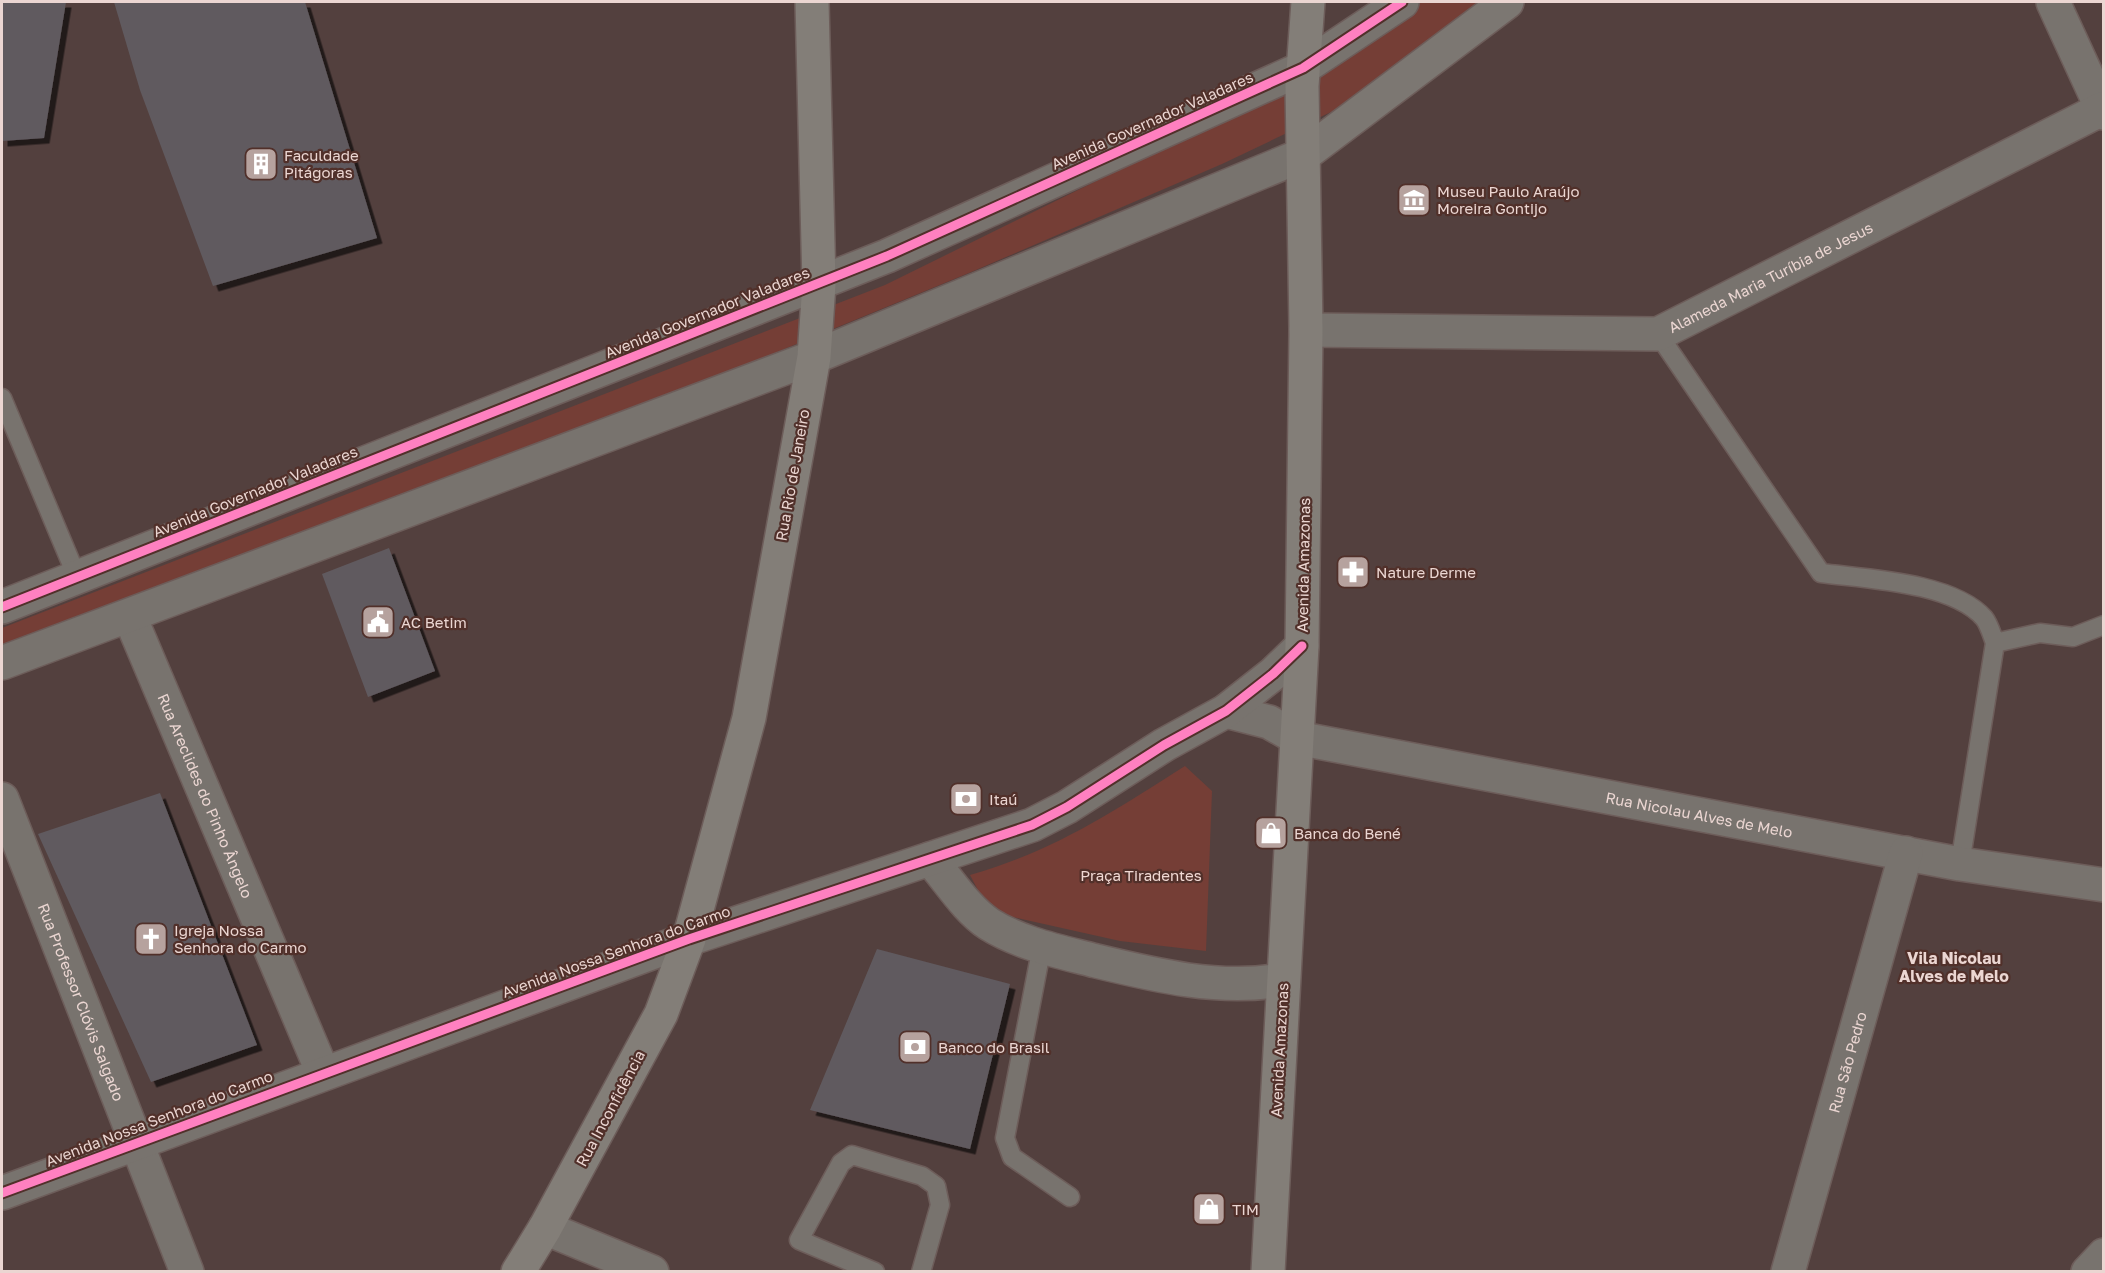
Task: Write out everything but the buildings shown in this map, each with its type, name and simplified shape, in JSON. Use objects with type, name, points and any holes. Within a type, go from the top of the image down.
[{"type":"main road","name":"Rua Rio de Janeiro","points":[[689,939],[748,718],[814,357],[819,284],[812,2]]},
{"type":"main road","name":"Avenida Amazonas","points":[[1268,1272],[1282,980],[1302,646],[1306,330],[1303,68],[1308,2]]},
{"type":"main road","points":[[1305,154],[1507,2]]},
{"type":"main road","name":"Rua Inconfidência","points":[[518,1272],[545,1228],[662,1014],[689,939]]},
{"type":"street","name":"Avenida Governador Valadares","points":[[2,607],[819,284],[1303,68],[1402,2]]},
{"type":"street","points":[[2053,2],[2103,110]]},
{"type":"street","name":"Alameda Maria Turíbia de Jesus","points":[[1306,330],[1658,334],[2103,110]]},
{"type":"street","points":[[2,663],[814,357],[1305,154]]},
{"type":"street","name":"Rua Areclides do Pinho Ângelo","points":[[130,616],[323,1073]]},
{"type":"street","name":"Avenida Nossa Senhora do Carmo","points":[[2,1193],[689,939],[1032,825],[1067,807],[1164,745],[1226,711],[1273,674],[1302,646]]},
{"type":"street","name":"Rua Nicolau Alves de Melo","points":[[1226,711],[1269,722],[1297,738],[1960,864],[2103,885]]},
{"type":"street","name":"Rua Professor Clóvis Salgado","points":[[2,799],[187,1272]]},
{"type":"street","name":"Rua São Pedro","points":[[1788,1272],[1906,853]]},
{"type":"street","points":[[930,859],[986,922],[1010,936],[1118,967],[1177,978],[1241,985],[1282,980]]},
{"type":"street","points":[[545,1228],[652,1272]]},
{"type":"street","points":[[2088,1272],[2103,1255]]},
{"type":"lane","points":[[1658,334],[1821,573],[1908,585],[1961,600],[1985,619],[1995,643],[1960,864]]},
{"type":"lane","points":[[2,398],[77,577]]},
{"type":"lane","points":[[1995,643],[2040,633],[2073,637],[2103,625]]},
{"type":"lane","points":[[1042,946],[1005,1138],[1012,1157],[1070,1197]]},
{"type":"lane","points":[[875,1272],[799,1240],[841,1163],[852,1155],[922,1176],[936,1186],[940,1205],[921,1272]]},
{"type":"green space","points":[[1421,2],[1480,2],[1352,102],[1222,164],[969,273],[644,407],[2,645],[2,628],[885,285],[1352,55]]},
{"type":"green space","name":"Praça Tiradentes","points":[[1185,766],[1212,791],[1206,951],[1120,941],[999,914],[980,894],[970,875],[1029,854],[1082,829]]},
{"type":"cycle path","points":[[2,607],[887,256],[1303,68],[1402,2]]},
{"type":"cycle path","points":[[2,1193],[689,939],[1032,825],[1067,807],[1164,745],[1226,711],[1273,674],[1302,646]]},
{"type":"place","name":"Faculdade Pitágoras","points":[[261,164]]},
{"type":"place","name":"Museu Paulo Araújo Moreira Gontijo","points":[[1414,200]]},
{"type":"place","name":"Nature Derme","points":[[1353,572]]},
{"type":"place","name":"AC Betim","points":[[378,622]]},
{"type":"place","name":"Itaú","points":[[966,799]]},
{"type":"place","name":"Banca do Bené","points":[[1271,833]]},
{"type":"place","name":"Igreja Nossa Senhora do Carmo","points":[[151,939]]},
{"type":"place","name":"Banco do Brasil","points":[[915,1047]]},
{"type":"place","name":"TIM","points":[[1209,1209]]},
{"type":"district","name":"Vila Nicolau Alves de Melo","points":[[1954,967]]}]
